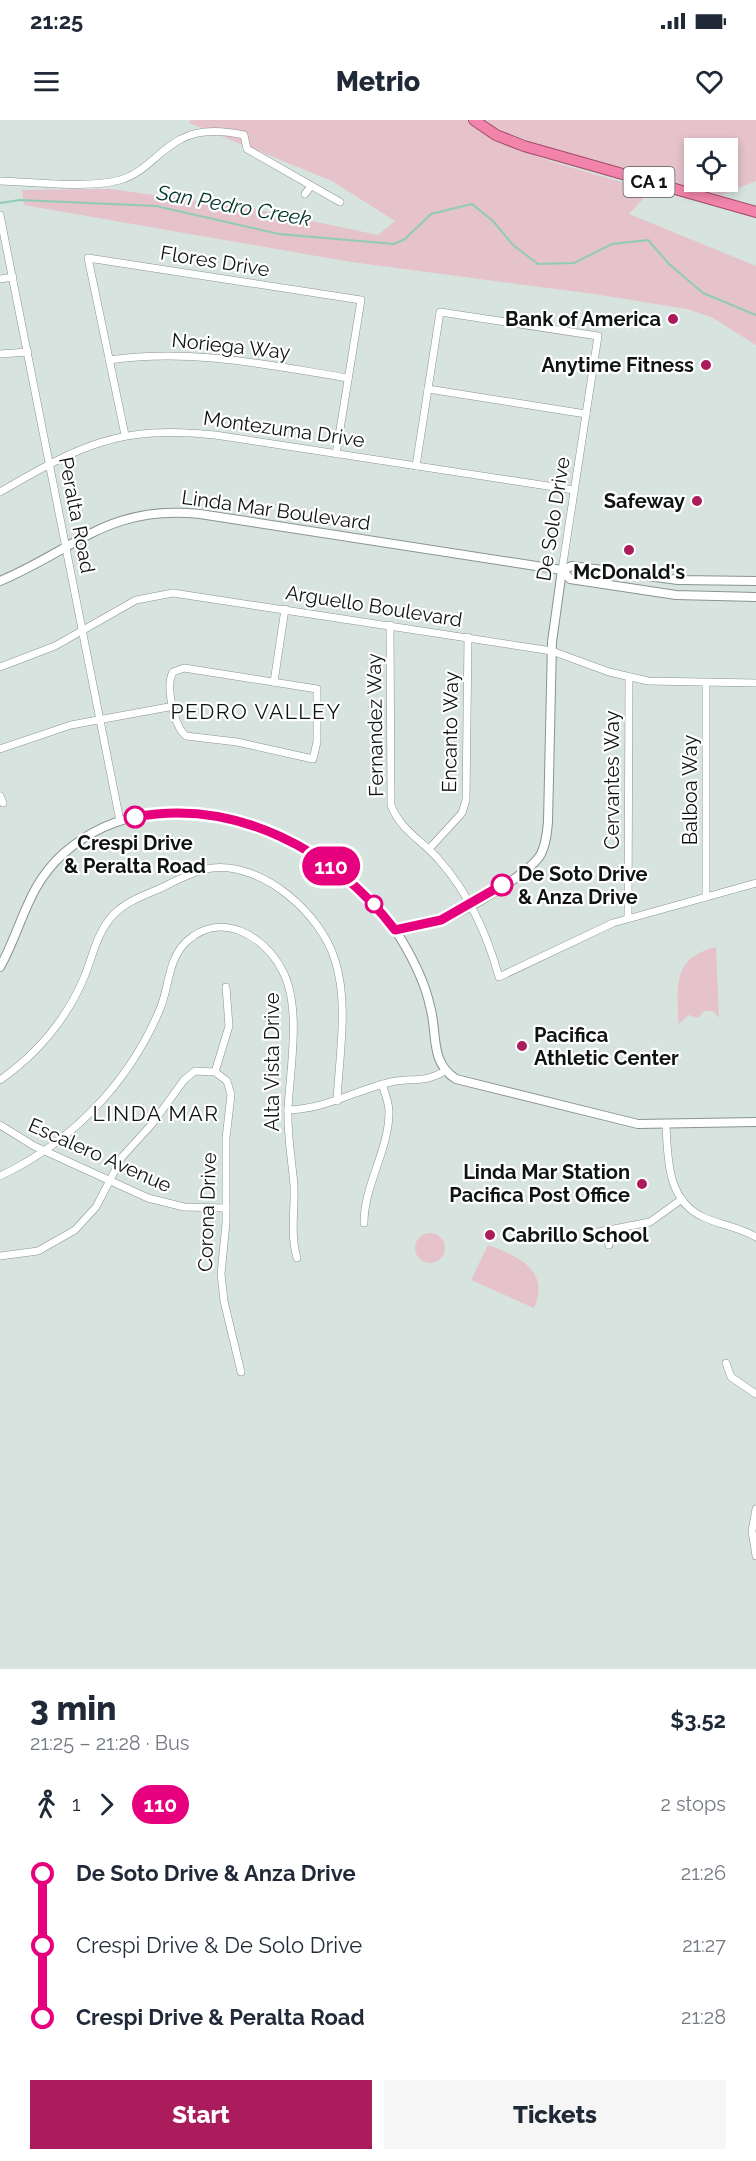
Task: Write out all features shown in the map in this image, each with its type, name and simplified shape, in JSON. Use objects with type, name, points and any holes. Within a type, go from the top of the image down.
[{"type":"highway","name":"CA 1","points":[[474,120],[496,135],[524,146],[756,212]]},
{"type":"street","points":[[0,181],[96,183],[118,180],[144,168],[182,138],[219,131],[246,137],[247,148],[340,202]]},
{"type":"street","points":[[305,194],[310,186]]},
{"type":"street","name":"Peralta Road","points":[[0,215],[51,462],[120,820]]},
{"type":"street","name":"Flores Drive","points":[[124,435],[88,258],[361,300],[336,454]]},
{"type":"street","points":[[0,279],[13,277]]},
{"type":"street","name":"De Solo Drive","points":[[395,930],[441,920],[470,904],[531,867],[541,855],[546,841],[552,651],[562,570],[598,336],[440,312],[416,466]]},
{"type":"street","points":[[0,354],[28,352]]},
{"type":"street","name":"Noriega Way","points":[[109,360],[166,354],[203,355],[348,378]]},
{"type":"street","points":[[428,389],[586,414]]},
{"type":"street","name":"Montezuma Drive","points":[[0,492],[51,462],[85,447],[124,435],[166,431],[191,432],[574,490]]},
{"type":"street","name":"Linda Mar Boulevard","points":[[0,581],[99,527],[126,518],[156,512],[185,512],[562,570],[572,566],[678,580],[756,581]]},
{"type":"street","name":"Linda Mar Boulevard","points":[[562,570],[570,579],[668,594],[756,597]]},
{"type":"street","name":"Arguello Boulevard","points":[[0,667],[40,652],[82,632],[136,600],[160,593],[200,595],[552,651],[590,666],[629,677],[706,683],[756,683]]},
{"type":"street","points":[[274,682],[285,609]]},
{"type":"street","name":"Fernandez Way","points":[[390,625],[392,805],[403,827],[429,849],[449,872],[470,904],[488,942],[500,977],[595,930],[628,918]]},
{"type":"street","name":"Encanto Way","points":[[429,849],[462,813],[466,800],[468,637]]},
{"type":"street","points":[[179,669],[317,689],[317,742],[313,759],[237,742],[186,736],[178,726],[174,706],[170,677],[179,669]]},
{"type":"street","name":"Cervantes Way","points":[[628,918],[629,677]]},
{"type":"street","name":"Balboa Way","points":[[706,683],[706,897]]},
{"type":"street","points":[[0,749],[71,725],[174,706]]},
{"type":"street","points":[[0,967],[29,897],[44,874],[74,845],[120,820],[146,815],[186,813],[229,819],[270,830],[311,853],[346,879],[395,930],[426,992],[433,1016],[436,1055],[445,1071],[463,1082],[618,1121],[666,1126],[756,1122]]},
{"type":"street","points":[[0,1080],[41,1046],[61,1021],[84,978],[98,938],[114,914],[137,898],[191,874],[223,868],[255,876],[292,899],[315,921],[331,948],[341,991],[337,1101]]},
{"type":"street","points":[[628,918],[756,883]]},
{"type":"street","name":"Alta Vista Drive","points":[[0,1176],[45,1151],[99,1103],[135,1057],[159,1011],[174,961],[184,944],[199,933],[217,928],[235,928],[253,936],[268,948],[284,973],[290,993],[292,1016],[288,1110],[294,1188],[293,1236],[297,1258]]},
{"type":"street","points":[[0,1256],[38,1251],[67,1236],[90,1216],[122,1157],[189,1075],[202,1070],[215,1072],[225,1047],[229,1026],[226,987]]},
{"type":"street","points":[[288,1110],[315,1108],[382,1084],[428,1080],[445,1071]]},
{"type":"street","name":"Corona Drive","points":[[215,1072],[227,1081],[231,1095],[226,1138],[226,1208],[222,1287],[242,1372]]},
{"type":"street","points":[[364,1223],[365,1203],[389,1119],[388,1102],[382,1084]]},
{"type":"street","name":"Escalero Avenue","points":[[0,1125],[45,1151],[148,1198],[172,1205],[226,1208]]},
{"type":"street","points":[[666,1126],[670,1174],[682,1199],[703,1217],[756,1237]]},
{"type":"street","points":[[593,1233],[650,1222],[682,1199]]},
{"type":"street","points":[[606,1230],[609,1245]]},
{"type":"street","points":[[726,1363],[730,1377],[756,1394]]},
{"type":"street","points":[[756,1509],[752,1531],[756,1556]]},
{"type":"shaded area","points":[[191,120],[469,120],[485,132],[529,153],[581,171],[651,190],[629,214],[756,266],[756,345],[713,318],[687,309],[594,294],[351,262],[24,205],[22,190],[110,189],[255,209],[378,235],[395,221],[332,181],[189,123]]},
{"type":"shaded area","points":[[487,120],[756,120],[756,181],[738,188],[738,138],[684,138],[684,185],[566,154],[496,129]]},
{"type":"shaded area","points":[[710,192],[728,192],[721,195]]},
{"type":"shaded area","points":[[716,947],[719,1018],[713,1011],[704,1011],[698,1018],[689,1015],[678,1024],[678,986],[684,966],[701,952]]},
{"type":"shaded area","points":[[430,1233],[441,1237],[445,1248],[441,1259],[430,1263],[419,1259],[415,1248],[419,1237]]},
{"type":"shaded area","points":[[488,1245],[520,1260],[535,1274],[538,1295],[534,1308],[471,1280]]},
{"type":"waterway","name":"San Pedro Creek","points":[[0,203],[20,200],[156,206],[279,234],[394,244],[405,239],[431,214],[472,204],[493,221],[513,245],[538,264],[574,263],[612,244],[648,240],[669,264],[703,293],[756,315]]},
{"type":"bus line","name":"110","points":[[135,817],[159,813],[200,814],[257,825],[270,830],[334,869],[378,909],[395,930],[441,920],[502,885]]},
{"type":"place","name":"Bank of America","points":[[673,319]]},
{"type":"place","name":"Anytime Fitness","points":[[706,365]]},
{"type":"place","name":"Safeway","points":[[697,501]]},
{"type":"place","name":"McDonald's","points":[[629,550]]},
{"type":"place","name":"Crespi Drive & Peralta Road","points":[[135,817]]},
{"type":"place","name":"De Soto Drive & Anza Drive","points":[[502,885]]},
{"type":"place","name":"Pacifica Athletic Center","points":[[522,1046]]},
{"type":"place","name":"Linda Mar Station Pacifica Post Office","points":[[642,1184]]},
{"type":"place","name":"Cabrillo School","points":[[490,1235]]},
{"type":"district","name":"PEDRO VALLEY","points":[[256,712]]},
{"type":"district","name":"LINDA MAR","points":[[156,1114]]}]
